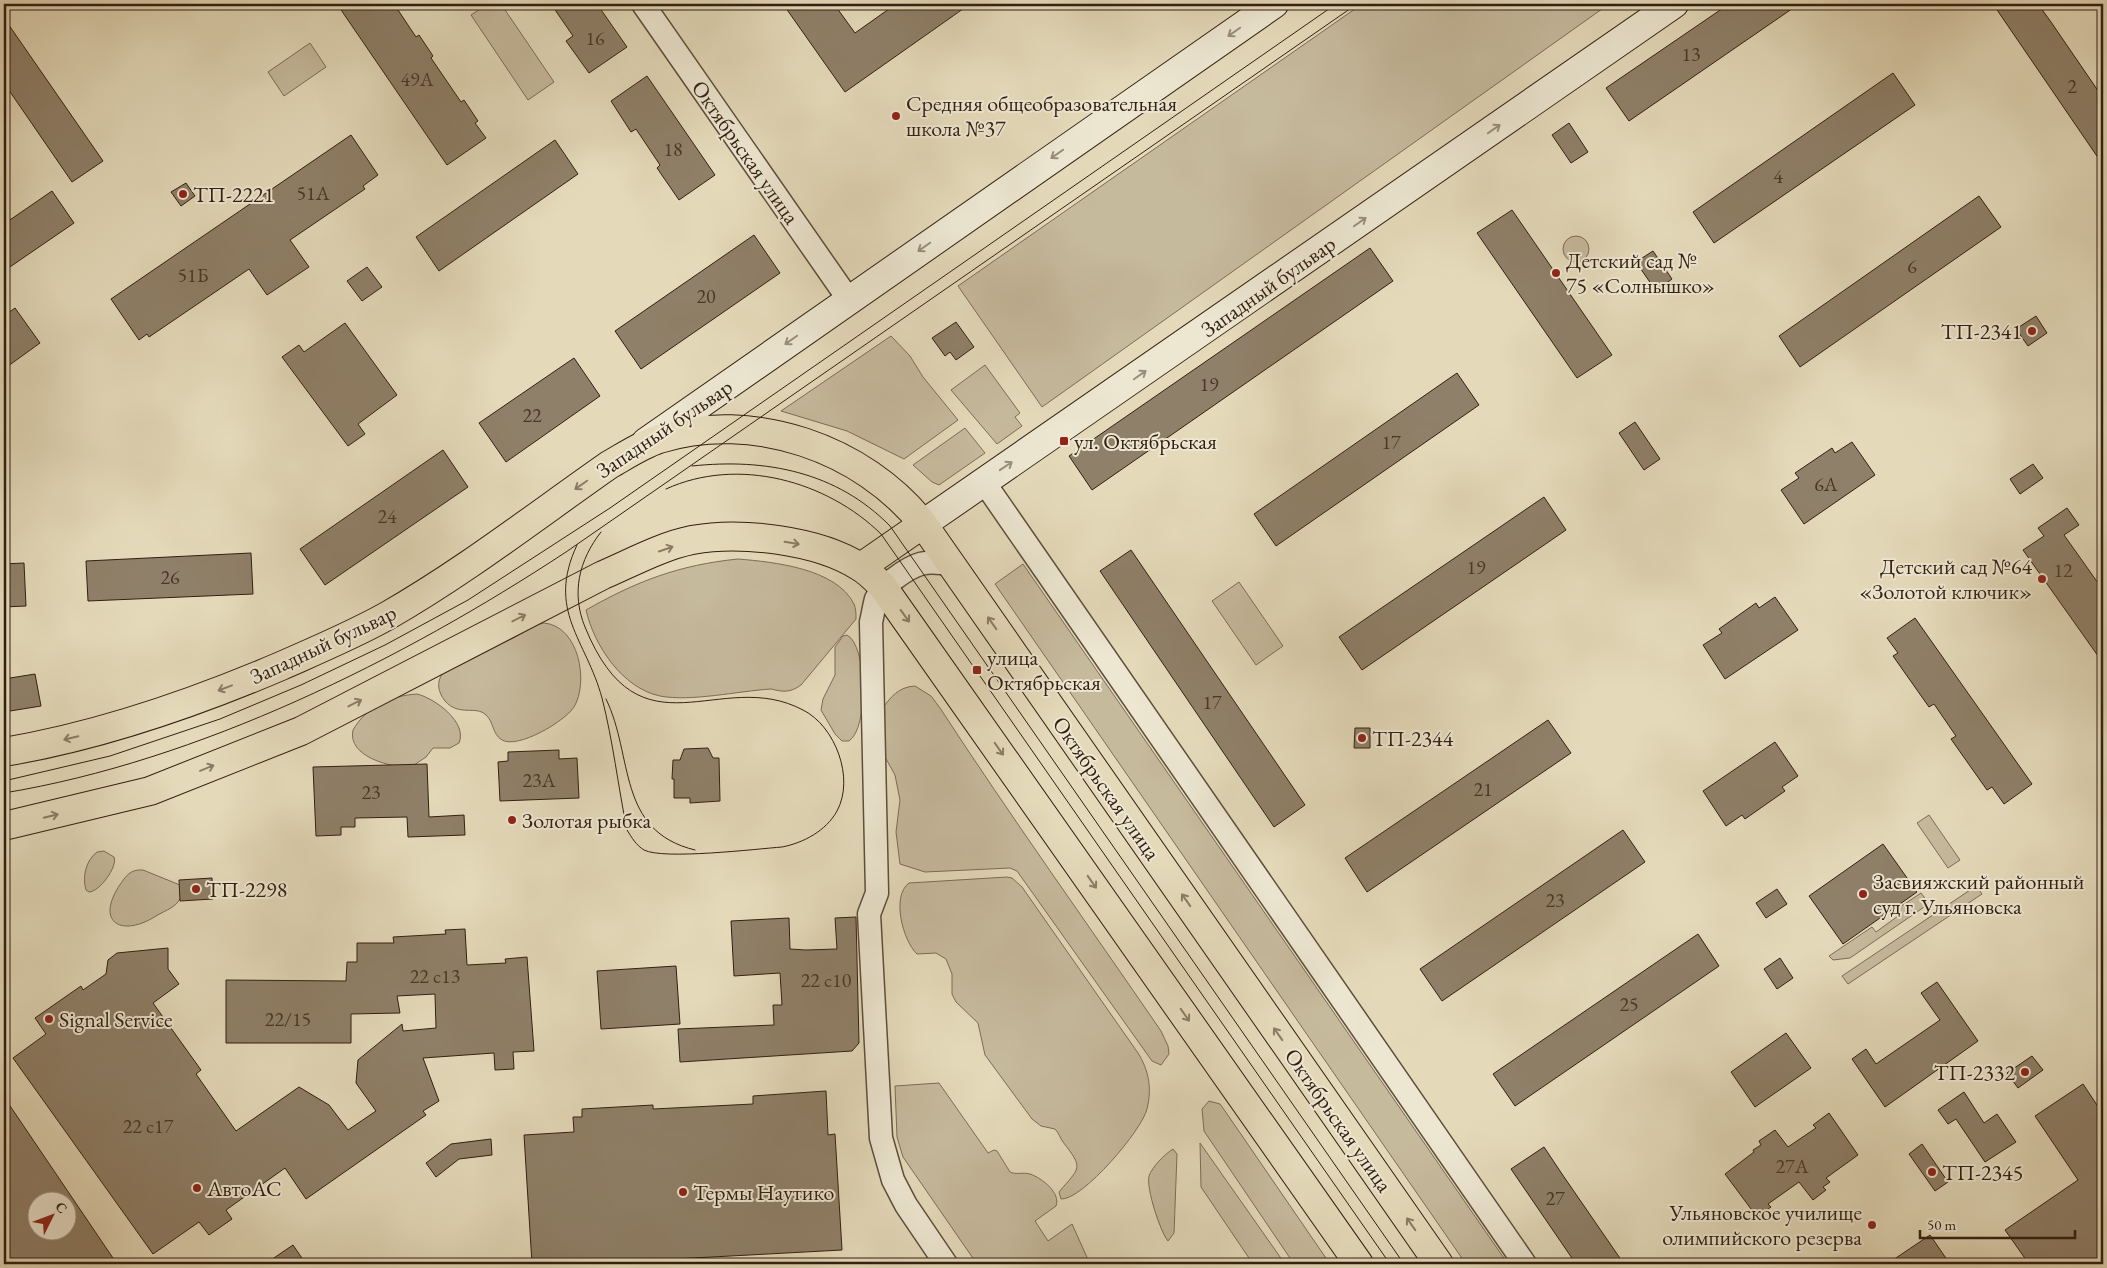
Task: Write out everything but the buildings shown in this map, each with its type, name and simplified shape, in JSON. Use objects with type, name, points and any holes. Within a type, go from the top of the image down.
[{"type":"main road","name":"Октябрьская улица","points":[[637,448],[658,439],[714,430],[769,434],[798,440],[839,456],[873,475],[896,495],[923,524],[1439,1264]]},
{"type":"main road","name":"Западный бульвар","points":[[4,752],[90,734],[165,711],[248,680],[343,639],[427,592],[637,448]]},
{"type":"main road","name":"Западный бульвар","points":[[861,567],[923,524]]},
{"type":"main road","points":[[4,826],[150,791],[301,731],[603,575],[647,556],[692,540],[743,537],[814,547],[861,567],[883,587],[1359,1264]]},
{"type":"street","name":"Октябрьская улица","points":[[643,4],[849,300]]},
{"type":"street","name":"Западный бульвар","points":[[637,448],[1274,4]]},
{"type":"street","name":"Западный бульвар","points":[[923,524],[1674,4]]},
{"type":"street","points":[[984,482],[1525,1264]]},
{"type":"street","points":[[883,587],[885,550]]},
{"type":"street","points":[[946,1264],[898,1189],[881,1138],[869,914],[877,893],[871,622],[876,598],[883,587],[918,564],[936,562],[952,566]]},
{"type":"shaded area","points":[[488,4],[501,4],[554,82],[528,100],[471,15]]},
{"type":"shaded area","points":[[1362,4],[1609,4],[1042,407],[958,286]]},
{"type":"shaded area","points":[[310,43],[326,67],[284,96],[268,72]]},
{"type":"shaded area","points":[[1576,236],[1586,239],[1589,249],[1586,259],[1576,262],[1566,259],[1563,249],[1566,239]]},
{"type":"shaded area","points":[[891,336],[910,356],[923,377],[958,420],[904,459],[847,431],[781,411]]},
{"type":"shaded area","points":[[985,365],[1020,413],[1015,417],[1022,426],[997,444],[951,390]]},
{"type":"shaded area","points":[[965,428],[985,453],[939,485],[932,482],[913,465]]},
{"type":"shaded area","points":[[738,559],[785,565],[819,575],[833,582],[845,592],[854,604],[856,619],[801,685],[786,691],[771,689],[700,697],[672,698],[646,691],[622,675],[603,650],[586,610],[623,591],[659,576],[697,565]]},
{"type":"shaded area","points":[[1023,564],[1508,1264],[1466,1264],[995,584]]},
{"type":"shaded area","points":[[1239,582],[1283,646],[1256,665],[1212,601]]},
{"type":"shaded area","points":[[544,623],[556,626],[566,634],[573,644],[578,657],[581,684],[578,696],[574,707],[561,720],[529,737],[509,742],[499,737],[489,718],[482,712],[456,709],[445,701],[439,691],[439,683],[441,676],[448,668],[465,658]]},
{"type":"shaded area","points":[[847,635],[854,642],[859,654],[863,687],[860,720],[855,733],[849,741],[842,741],[835,734],[821,710],[823,699],[835,675],[835,647],[843,636]]},
{"type":"shaded area","points":[[915,686],[931,696],[940,708],[1161,1031],[1168,1046],[1169,1054],[1161,1065],[1152,1061],[1017,871],[1010,868],[925,872],[900,864],[896,832],[900,800],[895,775],[885,757],[881,710],[899,691]]},
{"type":"shaded area","points":[[417,694],[432,700],[454,719],[459,727],[459,743],[450,748],[433,748],[426,757],[411,767],[383,763],[364,754],[357,747],[353,739],[353,730],[365,715],[389,700]]},
{"type":"shaded area","points":[[1929,815],[1960,860],[1948,868],[1917,823]]},
{"type":"shaded area","points":[[104,851],[114,857],[113,867],[102,884],[89,892],[86,890],[84,880],[86,869],[93,855]]},
{"type":"shaded area","points":[[143,870],[180,885],[181,897],[173,906],[144,922],[133,926],[123,926],[116,923],[111,918],[112,899],[119,886],[129,874]]},
{"type":"shaded area","points":[[1012,878],[1022,887],[1138,1053],[1145,1066],[1149,1080],[1147,1109],[1135,1132],[1097,1176],[1071,1196],[1061,1199],[1059,1192],[1077,1168],[1074,1158],[1055,1129],[1041,1126],[1032,1119],[985,1055],[978,1023],[956,1002],[952,994],[952,974],[946,959],[936,953],[917,954],[907,939],[901,918],[901,898],[904,889],[909,883]]},
{"type":"shaded area","points":[[1976,886],[1982,894],[1848,984],[1842,976]]},
{"type":"shaded area","points":[[1921,893],[1927,901],[1927,905],[1850,958],[1833,960],[1829,956],[1872,927],[1876,932],[1898,916],[1894,911]]},
{"type":"shaded area","points":[[939,1083],[988,1153],[994,1150],[997,1151],[1010,1172],[1030,1174],[1040,1179],[1053,1191],[1057,1201],[1056,1206],[1035,1221],[1048,1241],[1072,1224],[1090,1264],[977,1264],[903,1157],[897,1137],[895,1086]]},
{"type":"shaded area","points":[[1209,1101],[1220,1104],[1330,1264],[1294,1264],[1204,1131],[1202,1109]]},
{"type":"shaded area","points":[[1200,1143],[1285,1264],[1253,1264],[1201,1187]]},
{"type":"shaded area","points":[[1173,1149],[1177,1154],[1174,1233],[1168,1241],[1154,1209],[1149,1176],[1163,1157]]},
{"type":"tram line","points":[[4,781],[110,756],[220,719],[301,685],[385,645],[468,600],[610,508],[1336,4]]},
{"type":"tram line","points":[[4,793],[77,778],[151,757],[224,731],[297,701],[368,667],[436,631],[503,592],[566,552],[1357,4]]},
{"type":"tram line","points":[[692,466],[747,464],[799,473],[824,481],[847,493],[890,526],[1404,1264]]},
{"type":"tram line","points":[[666,489],[694,479],[722,475],[751,475],[780,479],[808,488],[835,500],[859,515],[881,534],[1390,1264]]},
{"type":"tram line","points":[[577,545],[569,568],[566,588],[567,607],[602,698],[627,830],[636,844],[644,850],[654,853],[689,854],[732,851],[782,847],[806,839],[820,830],[837,811],[842,798],[844,784],[843,769],[833,740],[814,718],[803,710],[772,699],[742,697],[684,703],[656,701],[631,691],[607,668],[585,627],[578,602],[578,589],[583,565],[587,554],[601,532]]},
{"type":"tram line","points":[[606,699],[615,721],[631,789],[640,809],[652,826],[670,840],[695,850]]},
{"type":"place","name":"Средняя общеобразовательная школа №37","points":[[896,116]]},
{"type":"place","name":"ТП-2221","points":[[183,194]]},
{"type":"place","name":"Детский сад № 75 «Солнышко»","points":[[1556,273]]},
{"type":"place","name":"ТП-2341","points":[[2032,331]]},
{"type":"place","name":"ул. Октябрьская","points":[[1064,441]]},
{"type":"place","name":"Детский сад №64 «Золотой ключик»","points":[[2042,579]]},
{"type":"place","name":"улица Октябрьская","points":[[977,670]]},
{"type":"place","name":"ТП-2344","points":[[1362,738]]},
{"type":"place","name":"Золотая рыбка","points":[[512,820]]},
{"type":"place","name":"ТП-2298","points":[[196,889]]},
{"type":"place","name":"Засвияжский районный суд г. Ульяновска","points":[[1863,894]]},
{"type":"place","name":"Signal Service","points":[[49,1019]]},
{"type":"place","name":"ТП-2332","points":[[2025,1072]]},
{"type":"place","name":"ТП-2345","points":[[1932,1172]]},
{"type":"place","name":"АвтоАС","points":[[197,1188]]},
{"type":"place","name":"Термы Наутико","points":[[683,1192]]},
{"type":"place","name":"Ульяновское училище олимпийского резерва","points":[[1872,1225]]}]
